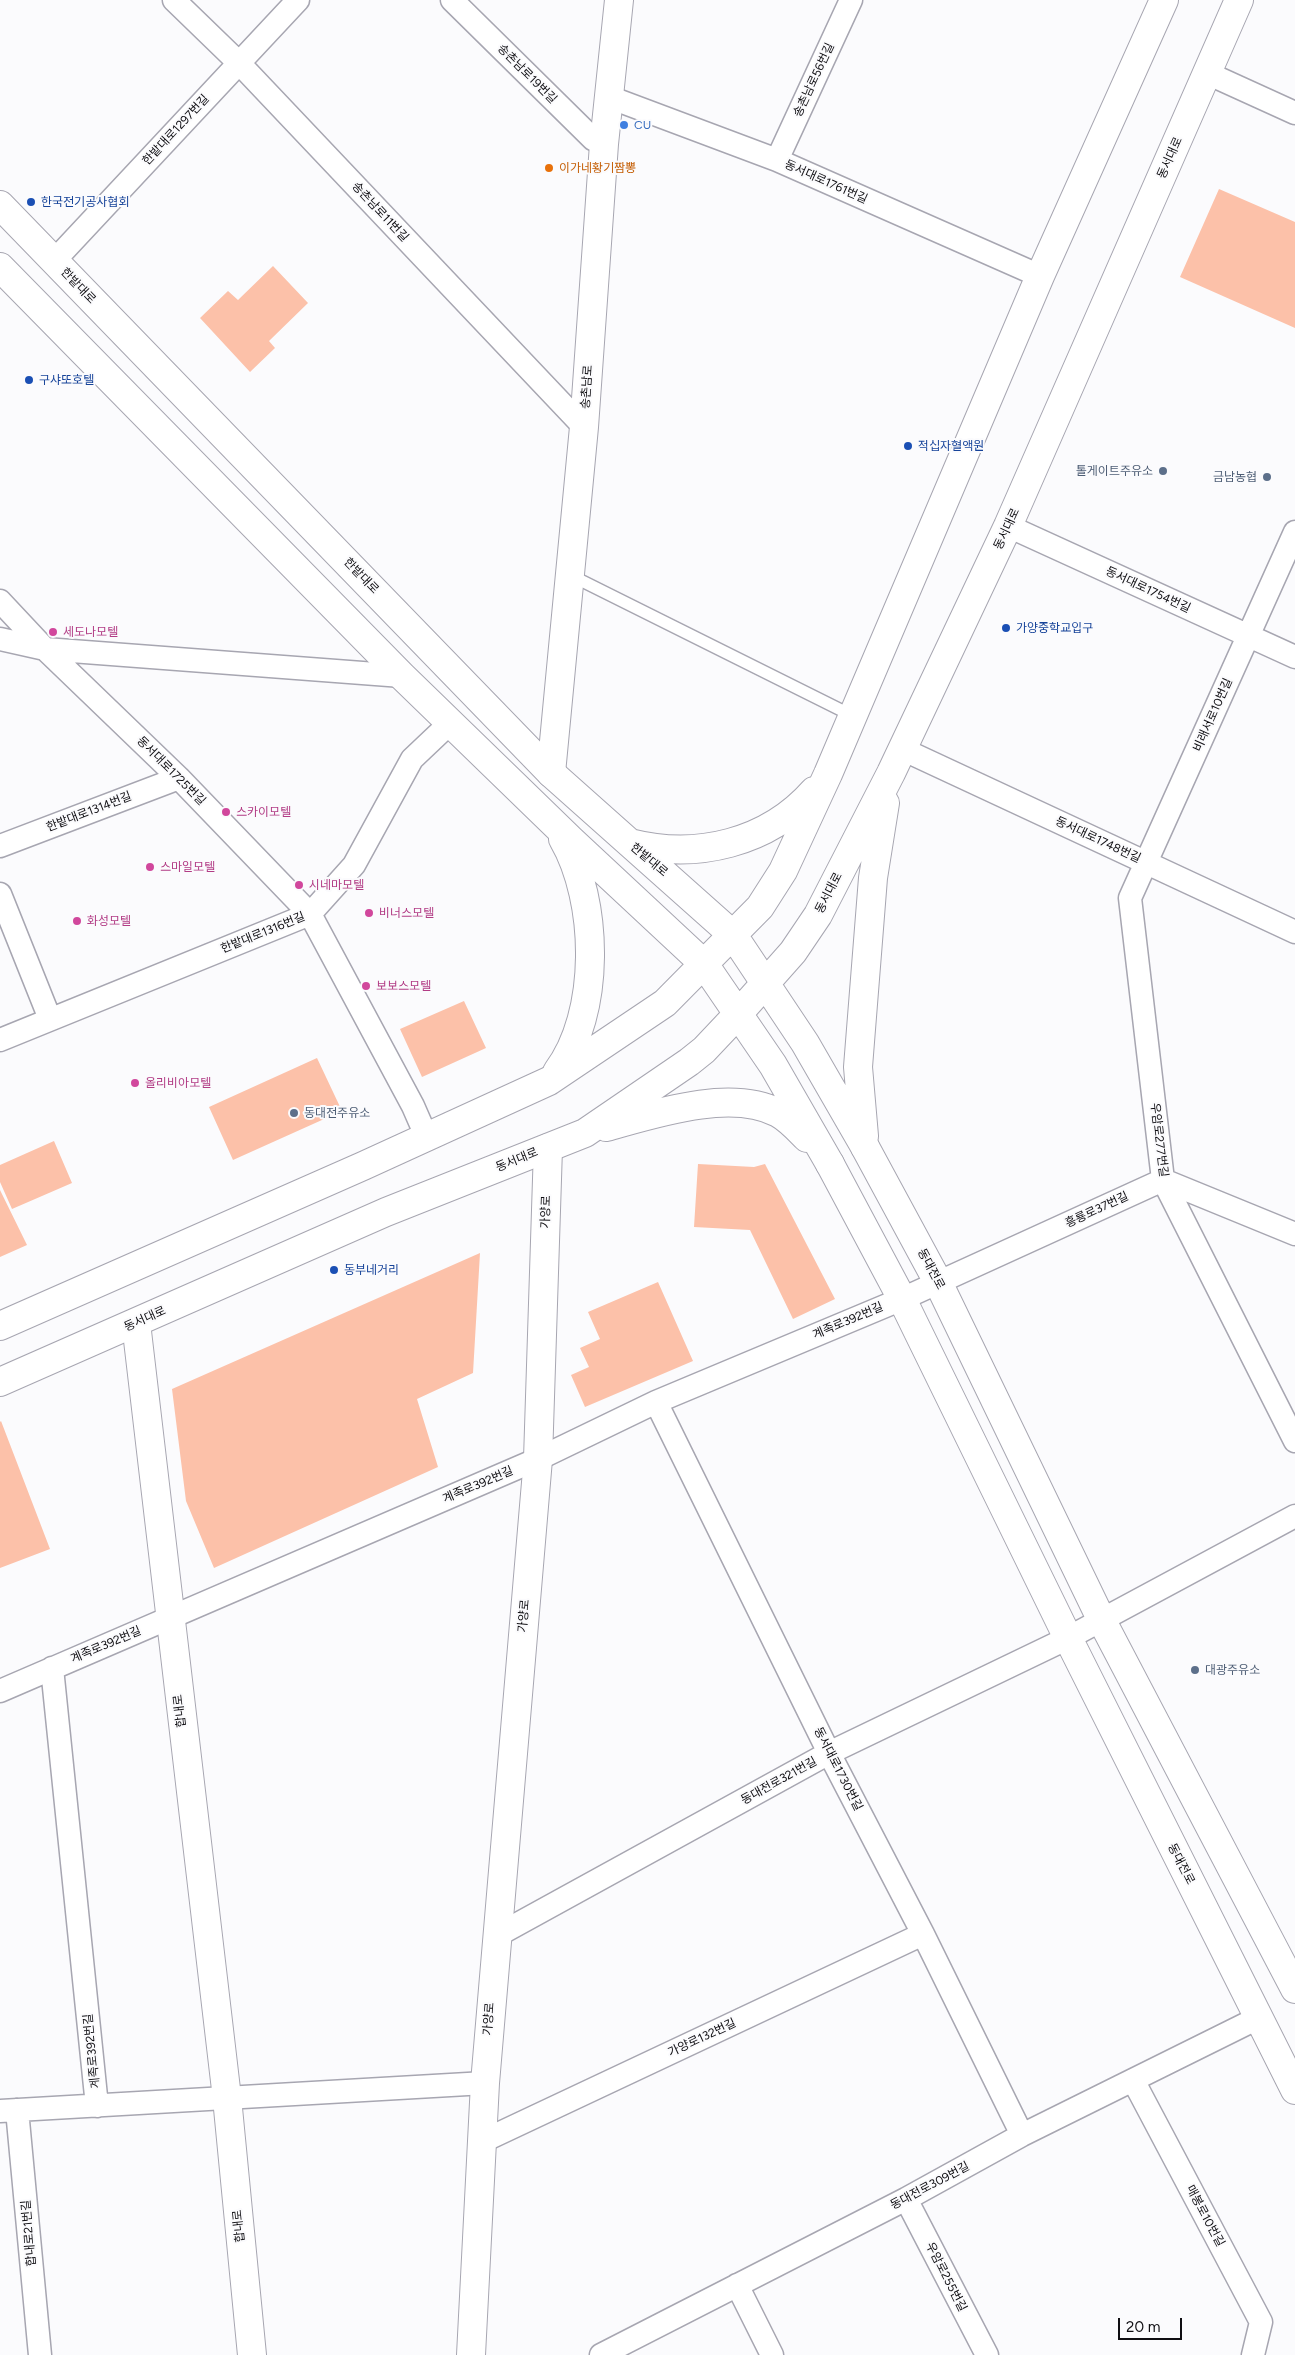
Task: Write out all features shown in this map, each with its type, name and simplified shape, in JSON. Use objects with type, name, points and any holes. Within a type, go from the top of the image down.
[{"type":"main road","name":"송촌남로","points":[[551,773],[584,427],[604,144],[619,0]]},
{"type":"main road","points":[[0,1326],[426,1138],[550,1081],[658,1008],[679,991],[771,892],[783,871],[828,774],[1040,276],[1164,0]]},
{"type":"main road","name":"동서대로","points":[[0,1382],[386,1212],[585,1133],[689,1062],[704,1050],[738,1014],[793,952],[818,915],[896,761],[1008,526],[1239,0]]},
{"type":"main road","name":"한밭대로","points":[[0,205],[551,773],[733,935]]},
{"type":"main road","points":[[0,267],[402,676],[554,824],[704,964]]},
{"type":"main road","points":[[865,1147],[859,1094],[859,1058],[873,878],[880,826],[896,761]]},
{"type":"main road","points":[[629,843],[647,848],[689,849],[714,847],[762,833],[793,812],[828,774]]},
{"type":"main road","points":[[550,1081],[567,1057],[578,1034],[586,1001],[590,968],[581,883],[570,852],[554,824]]},
{"type":"main road","name":"동대전로","points":[[733,935],[805,1044],[865,1147],[938,1282],[1102,1619],[1295,1987]]},
{"type":"main road","name":"동대전로","points":[[704,964],[773,1065],[830,1164],[902,1299],[1068,1638],[1295,2090]]},
{"type":"main road","points":[[585,1133],[653,1114],[706,1104],[757,1106],[778,1113],[788,1120],[830,1164]]},
{"type":"main road","name":"가양로","points":[[471,2355],[485,2083],[538,1459],[548,1148]]},
{"type":"main road","name":"합내로","points":[[136,1323],[169,1618],[227,2098],[252,2355]]},
{"type":"street","name":"송촌남로11번길","points":[[174,0],[239,63],[584,427]]},
{"type":"street","name":"한밭대로1297번길","points":[[54,261],[298,0]]},
{"type":"street","name":"송촌남로19번길","points":[[452,0],[593,139],[604,144]]},
{"type":"street","name":"송촌남로56번길","points":[[777,160],[851,0]]},
{"type":"street","points":[[1207,73],[1295,113]]},
{"type":"street","name":"동서대로1761번길","points":[[609,97],[777,160],[1040,276]]},
{"type":"street","name":"동서대로1754번길","points":[[1008,526],[1293,655]]},
{"type":"street","name":"비래서로10번길","points":[[1130,898],[1295,532]]},
{"type":"street","name":"동서대로1725번길","points":[[0,601],[45,649],[178,778],[310,914],[413,1106],[426,1138]]},
{"type":"street","points":[[0,639],[45,649],[402,676]]},
{"type":"street","name":"한밭대로1316번길","points":[[0,1040],[310,914],[354,865],[412,760],[450,723]]},
{"type":"street","name":"동서대로1748번길","points":[[896,761],[1146,863],[1295,932]]},
{"type":"street","name":"한밭대로1314번길","points":[[0,846],[178,778]]},
{"type":"street","points":[[0,894],[50,1019]]},
{"type":"street","name":"우암로277번길","points":[[1130,898],[1163,1180],[1295,1441]]},
{"type":"street","points":[[1163,1180],[1295,1234]]},
{"type":"street","name":"흥룡로37번길","points":[[902,1299],[1163,1180]]},
{"type":"street","name":"계족로392번길","points":[[0,1691],[538,1459],[656,1402],[902,1299]]},
{"type":"street","name":"동서대로1730번길","points":[[656,1402],[829,1753],[923,1934],[1022,2135]]},
{"type":"street","points":[[1068,1638],[1295,1516]]},
{"type":"street","name":"동대전로321번길","points":[[496,1936],[829,1753],[1068,1638]]},
{"type":"street","name":"계족로392번길","points":[[52,1668],[97,2106]]},
{"type":"street","name":"가양로132번길","points":[[481,2142],[923,1934]]},
{"type":"street","name":"동대전로309번길","points":[[601,2355],[906,2199],[1022,2135],[1258,2018]]},
{"type":"street","name":"매봉로10번길","points":[[1133,2080],[1261,2322],[1253,2355]]},
{"type":"street","points":[[9,2111],[485,2083]]},
{"type":"street","name":"합내로21번길","points":[[9,2111],[40,2355]]},
{"type":"street","name":"우암로255번길","points":[[906,2199],[987,2355]]},
{"type":"street","points":[[737,2286],[772,2355]]},
{"type":"lane","points":[[570,574],[853,716]]},
{"type":"building","points":[[1219,189],[1295,222],[1295,328],[1180,277]]},
{"type":"building","points":[[273,266],[308,303],[269,341],[275,348],[250,372],[200,318],[228,291],[238,300]]},
{"type":"building","points":[[464,1001],[486,1048],[422,1077],[400,1029]]},
{"type":"building","points":[[317,1058],[342,1111],[233,1160],[209,1107]]},
{"type":"building","points":[[54,1141],[72,1183],[12,1209],[0,1182],[0,1165]]},
{"type":"building","points":[[698,1164],[754,1167],[765,1164],[835,1299],[793,1319],[750,1230],[694,1227]]},
{"type":"building","points":[[0,1190],[27,1245],[0,1257]]},
{"type":"building","points":[[480,1253],[473,1373],[417,1399],[438,1467],[214,1568],[186,1501],[172,1389]]},
{"type":"building","points":[[658,1282],[693,1361],[585,1407],[571,1375],[589,1367],[580,1348],[600,1339],[588,1312]]},
{"type":"building","points":[[0,1422],[50,1549],[0,1568]]},
{"type":"place","name":"CU","points":[[624,125]]},
{"type":"place","name":"이가네황기짬뽕","points":[[549,168]]},
{"type":"place","name":"한국전기공사협회","points":[[31,202]]},
{"type":"place","name":"구샤또호텔","points":[[29,380]]},
{"type":"place","name":"적십자혈액원","points":[[908,446]]},
{"type":"place","name":"톨게이트주유소","points":[[1163,471]]},
{"type":"place","name":"금남농협","points":[[1267,477]]},
{"type":"place","name":"가양중학교입구","points":[[1006,628]]},
{"type":"place","name":"세도나모텔","points":[[53,632]]},
{"type":"place","name":"스카이모텔","points":[[226,812]]},
{"type":"place","name":"스마일모텔","points":[[150,867]]},
{"type":"place","name":"시네마모텔","points":[[299,885]]},
{"type":"place","name":"비너스모텔","points":[[369,913]]},
{"type":"place","name":"화성모텔","points":[[77,921]]},
{"type":"place","name":"보보스모텔","points":[[366,986]]},
{"type":"place","name":"올리비아모텔","points":[[135,1083]]},
{"type":"place","name":"동대전주유소","points":[[294,1113]]},
{"type":"place","name":"동부네거리","points":[[334,1270]]},
{"type":"place","name":"대광주유소","points":[[1195,1670]]}]
